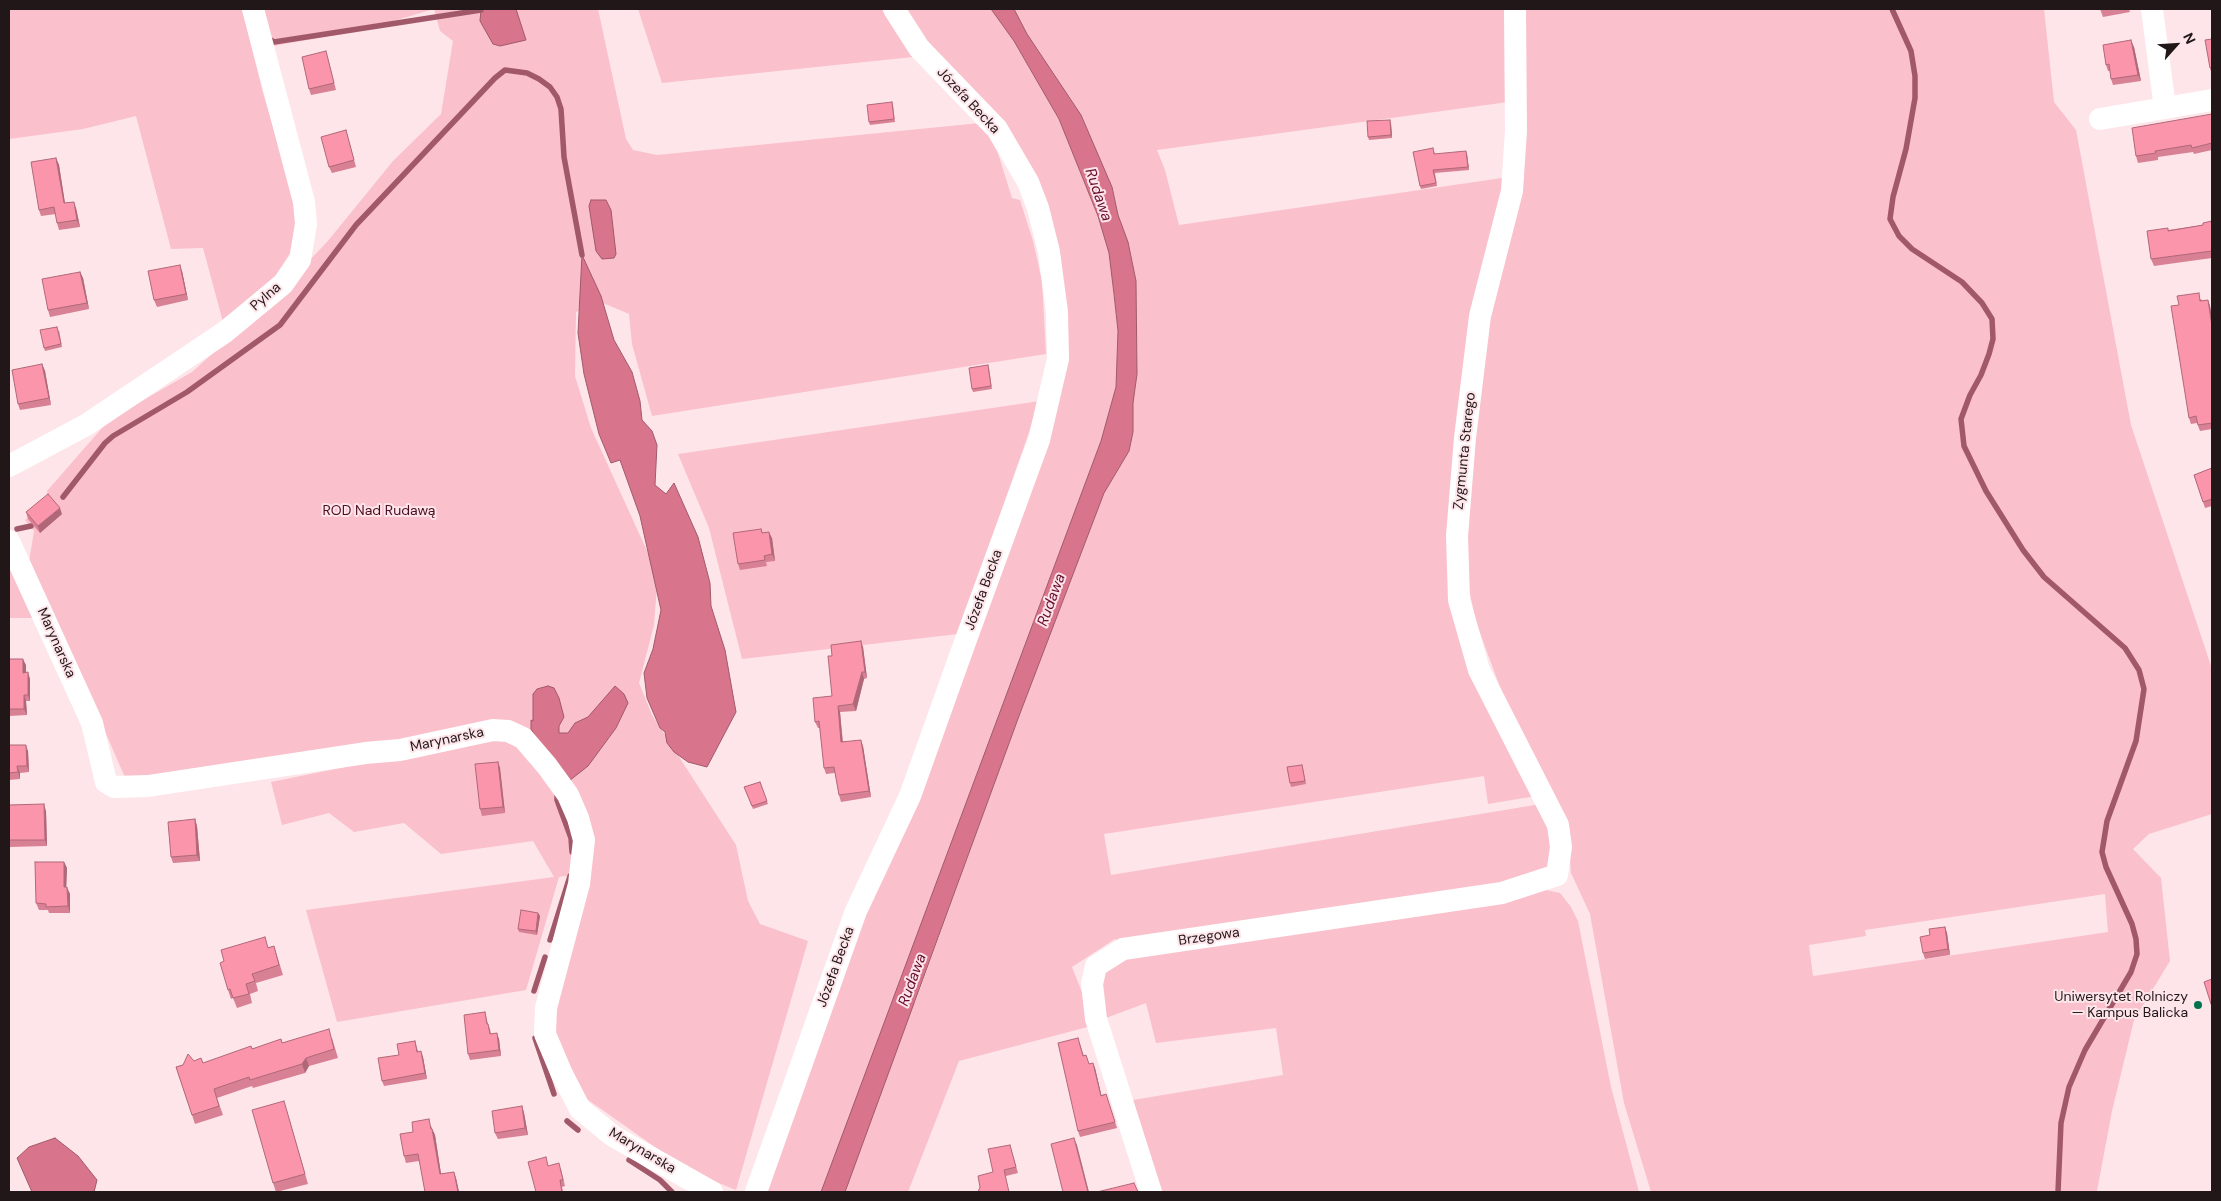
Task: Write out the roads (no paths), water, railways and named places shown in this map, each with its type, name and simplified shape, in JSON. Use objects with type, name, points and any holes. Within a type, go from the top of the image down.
[{"type":"street","name":"Pylna","points":[[9,466],[86,425],[225,332],[283,284],[300,260],[306,224],[304,202],[253,9]]},
{"type":"street","name":"Józefa Becka","points":[[756,1192],[856,911],[910,796],[1039,440],[1058,359],[1057,312],[1053,276],[1046,237],[1028,182],[997,129],[919,48],[894,9]]},
{"type":"street","name":"Zygmunta Starego","points":[[1515,9],[1516,131],[1512,191],[1480,316],[1457,536],[1459,600],[1479,670],[1558,825],[1561,848],[1557,875]]},
{"type":"street","points":[[2152,9],[2165,108]]},
{"type":"street","points":[[2100,119],[2212,100]]},
{"type":"street","name":"Marynarska","points":[[9,541],[92,723],[106,782],[114,787],[148,786],[355,754],[400,750],[493,730],[508,731],[523,738],[568,795],[584,840],[579,884],[546,1008],[545,1034],[560,1072],[580,1109],[613,1136],[712,1192]]},
{"type":"street","name":"Brzegowa","points":[[1151,1192],[1096,1019],[1092,984],[1096,966],[1124,949],[1502,893],[1557,875]]},
{"type":"water","points":[[516,9],[526,40],[500,46],[493,44],[480,21],[481,10]]},
{"type":"water","name":"Rudawa","points":[[991,9],[1014,9],[1027,34],[1081,115],[1112,187],[1118,215],[1128,242],[1136,281],[1137,374],[1133,403],[1133,432],[1129,451],[1104,493],[1019,716],[845,1192],[821,1192],[1101,441],[1116,387],[1118,331],[1109,253],[1098,216],[1059,119],[1014,41]]},
{"type":"water","points":[[591,200],[606,200],[611,210],[616,254],[614,258],[602,259],[596,251],[589,206]]},
{"type":"water","points":[[582,255],[601,296],[614,340],[632,372],[640,401],[642,420],[652,431],[657,445],[655,485],[666,494],[674,483],[698,537],[710,583],[711,606],[725,650],[736,712],[707,767],[688,762],[674,752],[667,743],[665,732],[660,728],[647,698],[644,673],[653,649],[661,610],[640,516],[620,460],[611,463],[599,434],[584,374],[578,333]]},
{"type":"water","points":[[548,686],[554,688],[564,717],[559,726],[559,733],[568,733],[575,723],[588,717],[615,686],[624,694],[628,703],[616,728],[588,766],[569,781],[540,745],[531,729],[531,720],[533,721],[533,694],[537,689]]},
{"type":"water","points":[[55,1138],[78,1156],[97,1180],[94,1192],[32,1192],[17,1158],[29,1147]]},
{"type":"waterway","points":[[1892,9],[1911,51],[1915,76],[1915,98],[1906,149],[1893,197],[1890,219],[1899,236],[1912,249],[1962,282],[1982,303],[1992,319],[1993,339],[1989,354],[1961,419],[1964,446],[1986,491],[2023,550],[2044,577],[2125,648],[2139,670],[2144,689],[2136,741],[2107,821],[2102,852],[2106,867],[2132,924],[2137,954],[2131,972],[2085,1050],[2069,1087],[2061,1123],[2058,1192]]},
{"type":"waterway","points":[[267,38],[274,42],[481,10]]},
{"type":"waterway","points":[[63,497],[105,443],[113,436],[187,392],[280,325],[356,225],[495,78],[505,70],[527,73],[539,79],[550,87],[557,97],[561,109],[564,157],[582,255]]},
{"type":"waterway","points":[[17,529],[31,526]]},
{"type":"waterway","points":[[557,795],[557,800],[571,838],[572,852]]},
{"type":"waterway","points":[[550,940],[570,876]]},
{"type":"waterway","points":[[534,991],[545,957]]},
{"type":"waterway","points":[[535,1038],[554,1094]]},
{"type":"waterway","points":[[567,1121],[578,1130]]},
{"type":"waterway","points":[[629,1160],[660,1180],[672,1192]]},
{"type":"place","name":"Uniwersytet Rolniczy — Kampus Balicka","points":[[2198,1005]]},
{"type":"park label","name":"ROD Nad Rudawą","points":[[379,511]]}]
